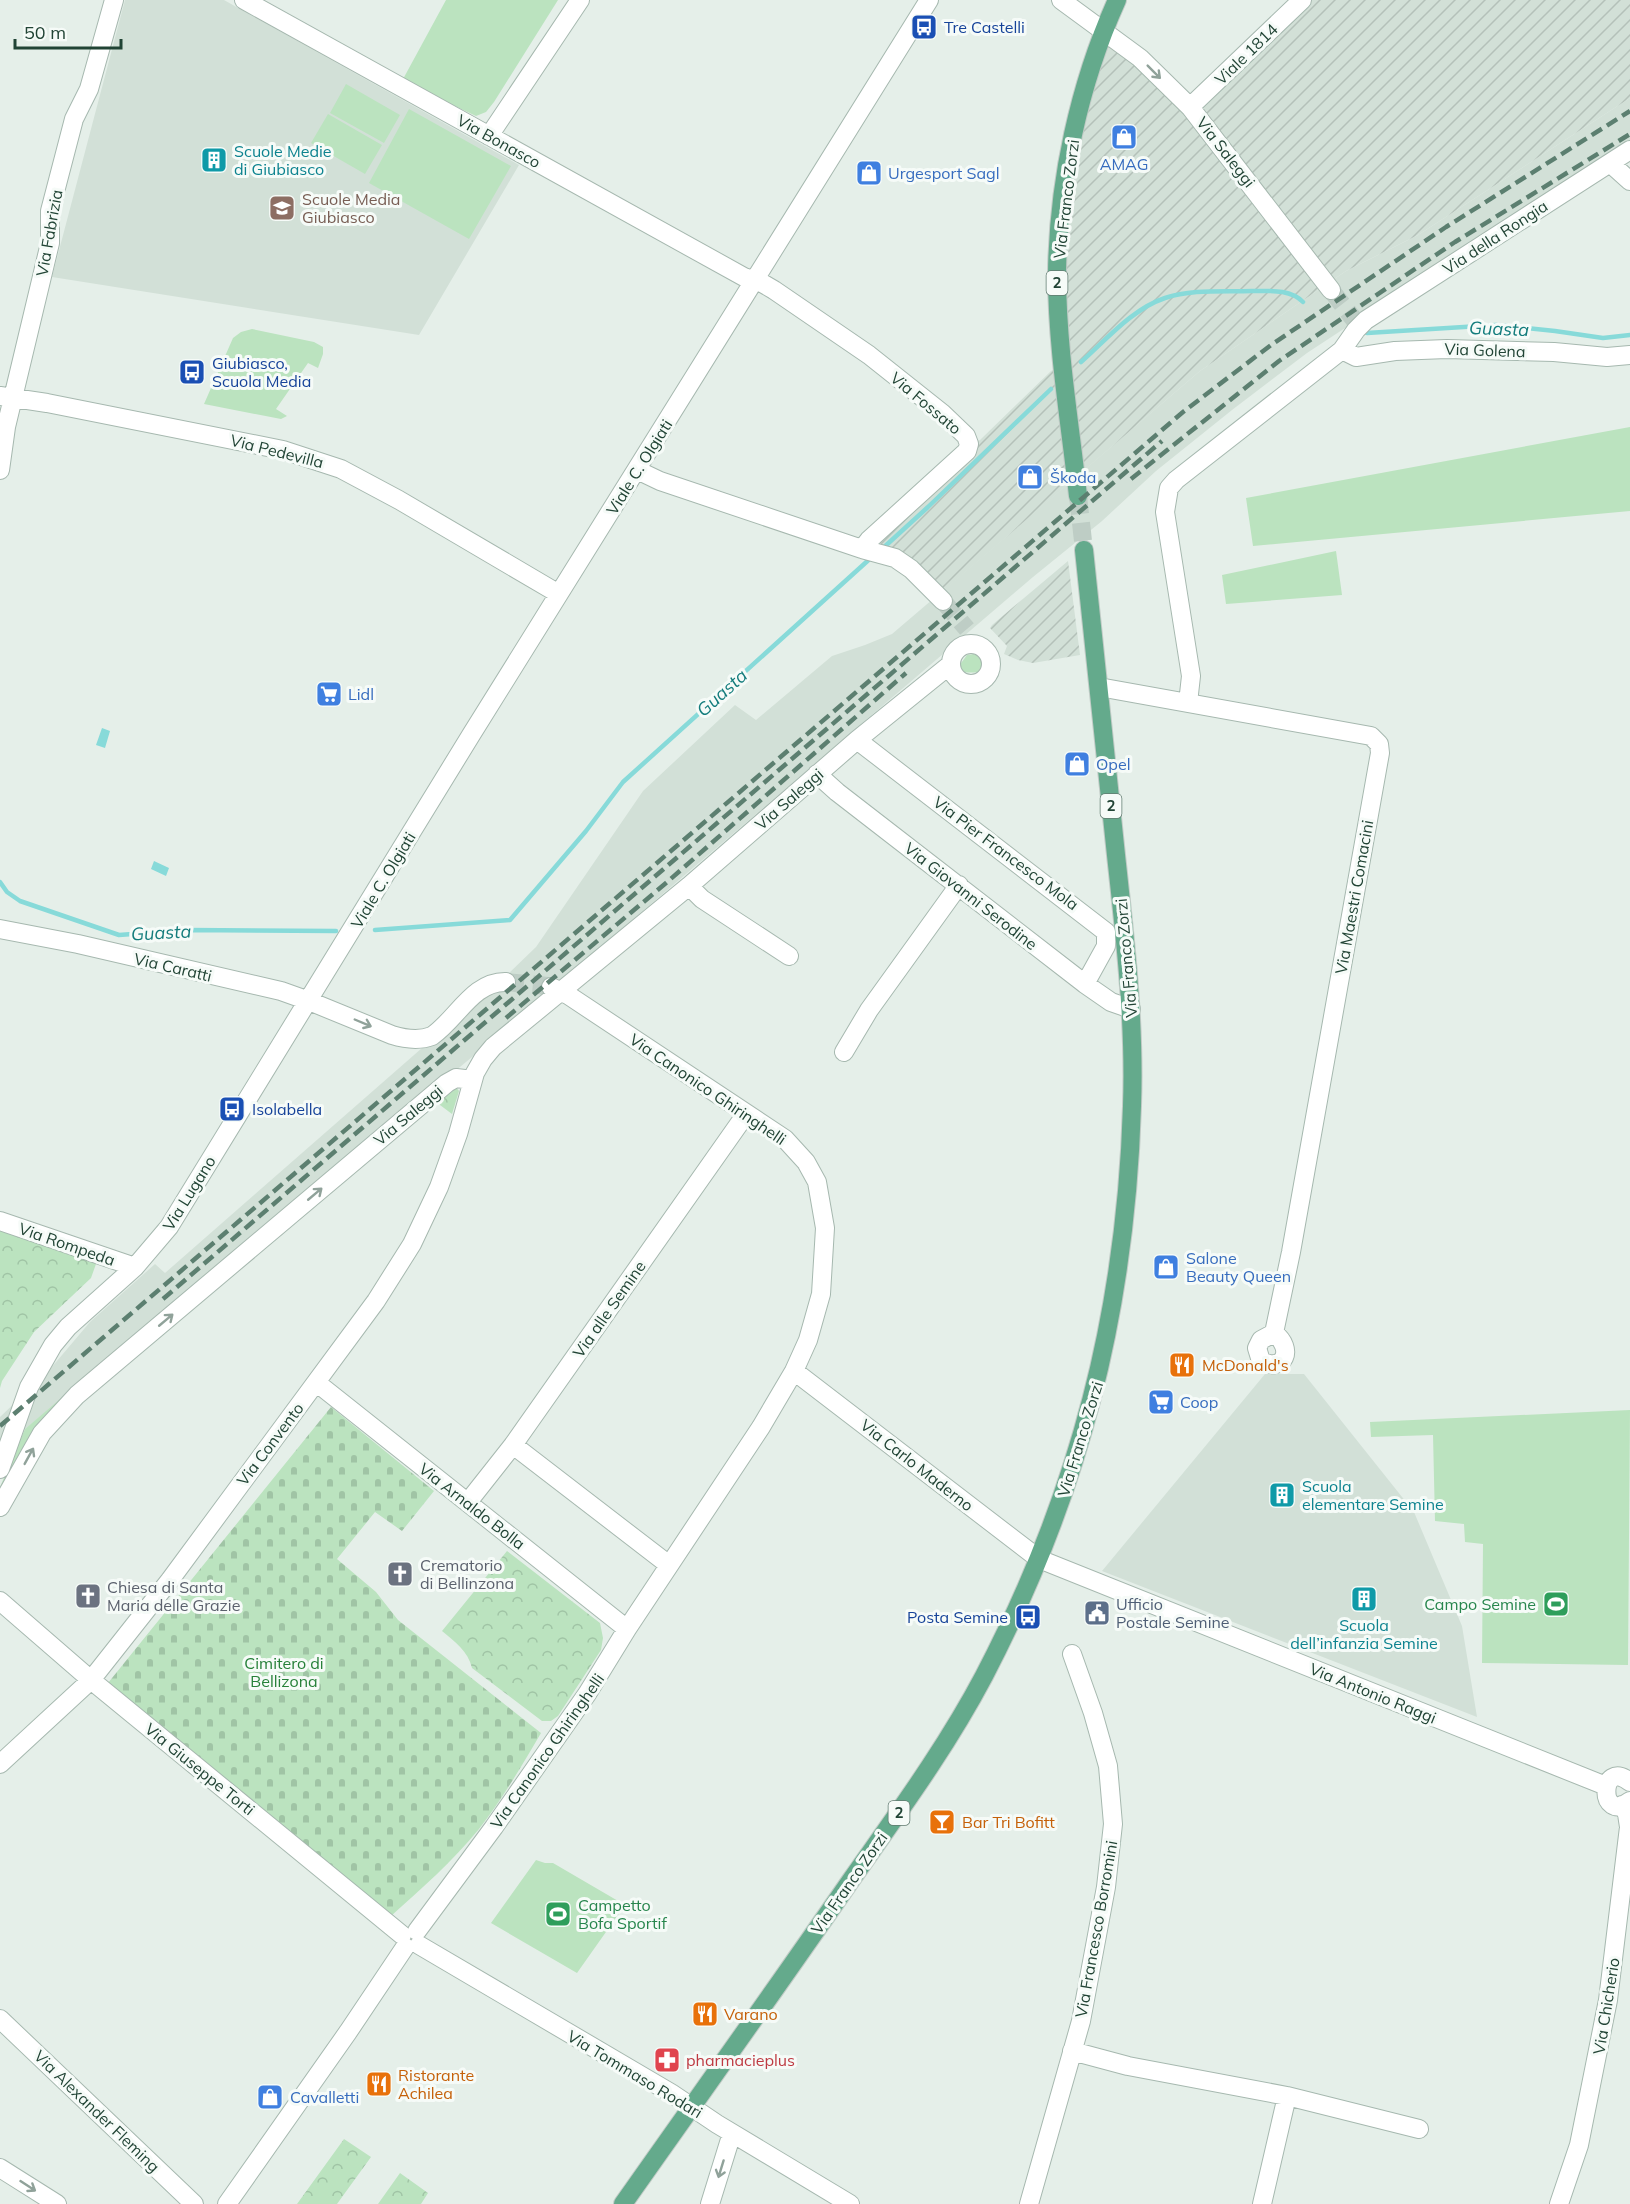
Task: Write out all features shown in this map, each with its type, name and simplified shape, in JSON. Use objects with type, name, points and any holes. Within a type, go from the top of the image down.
[{"type":"main road","name":"2","points":[[1104,30],[1117,0]]},
{"type":"main road","name":"Via Franco Zorzi","points":[[1078,496],[1058,309],[1058,246],[1072,144],[1104,30]]},
{"type":"main road","name":"Via Franco Zorzi","points":[[623,2204],[739,2043],[927,1771],[985,1674],[1039,1559],[1053,1525],[1082,1437],[1109,1326],[1124,1229],[1132,1105],[1131,1009],[1083,550]]},
{"type":"street","name":"Via Fabrizia","points":[[0,470],[7,397],[48,250],[50,211],[74,119],[89,89],[114,0]]},
{"type":"street","name":"Via Bonasco","points":[[244,0],[754,281]]},
{"type":"street","points":[[489,136],[580,0]]},
{"type":"street","name":"Viale C. Olgiati","points":[[349,935],[929,0]]},
{"type":"street","points":[[1060,0],[1104,30]]},
{"type":"street","name":"Viale 1814","points":[[1190,107],[1302,0]]},
{"type":"street","name":"Via Saleggi","points":[[1104,30],[1140,58],[1190,107],[1331,290]]},
{"type":"street","name":"Via della Rongia","points":[[1342,350],[1358,324],[1630,150]]},
{"type":"street","points":[[1610,163],[1630,181]]},
{"type":"street","name":"Via Fossato","points":[[754,281],[774,290],[869,355],[942,413],[966,436],[969,444],[967,452],[869,540],[866,550]]},
{"type":"street","name":"Via Golena","points":[[1342,350],[1356,357],[1395,351],[1447,349],[1554,352],[1607,357],[1630,355]]},
{"type":"street","points":[[1188,704],[1191,676],[1165,512],[1169,488],[1176,480],[1342,350]]},
{"type":"street","name":"Via Pedevilla","points":[[7,397],[283,450],[320,460],[399,500],[559,594]]},
{"type":"street","points":[[637,470],[670,484],[895,558],[911,569],[944,601]]},
{"type":"street","name":"Via Saleggi","points":[[0,1507],[42,1433],[77,1395],[447,1083],[456,1078],[473,1080],[483,1059],[493,1047],[554,989],[689,886],[857,740],[951,664],[958,647],[970,637],[989,656],[990,668],[984,679],[965,683],[955,676],[951,664]]},
{"type":"street","name":"Via Maestri Comacini","points":[[1099,687],[1371,736],[1379,744],[1380,753],[1291,1252],[1274,1333]]},
{"type":"street","name":"Via Pier Francesco Mola","points":[[857,740],[1106,932],[1106,946],[1085,984]]},
{"type":"street","name":"Via Giovanni Serodine","points":[[817,774],[837,792],[1085,984],[1111,1002],[1131,1009]]},
{"type":"street","points":[[844,1052],[869,1010],[959,885]]},
{"type":"street","points":[[689,886],[702,898],[789,956]]},
{"type":"street","name":"Via Caratti","points":[[0,929],[78,944],[280,991],[406,1039],[426,1038],[437,1032],[481,989],[494,983],[506,982]]},
{"type":"street","name":"Via Lugano","points":[[0,1469],[29,1387],[53,1344],[68,1327],[135,1267],[169,1227],[349,935]]},
{"type":"street","name":"Via Canonico Ghiringhelli","points":[[226,2204],[604,1669],[627,1629],[739,1461],[794,1371],[808,1340],[821,1294],[825,1228],[820,1191],[813,1174],[798,1152],[785,1139],[554,989]]},
{"type":"street","name":"Via Convento","points":[[0,1764],[91,1680],[170,1580],[376,1301],[412,1244],[439,1187],[473,1080]]},
{"type":"street","name":"Via alle Semine","points":[[468,1502],[513,1445],[746,1114]]},
{"type":"street","name":"Via Rompeda","points":[[0,1221],[135,1267]]},
{"type":"street","name":"Via Carlo Maderno","points":[[794,1371],[1039,1559]]},
{"type":"street","name":"Via Arnaldo Bolla","points":[[317,1383],[627,1629]]},
{"type":"street","points":[[513,1445],[669,1565]]},
{"type":"street","name":"Via Antonio Raggi","points":[[1039,1559],[1606,1786]]},
{"type":"street","name":"Via Giuseppe Torti","points":[[0,1601],[91,1680],[411,1940]]},
{"type":"street","name":"Via Francesco Borromini","points":[[1029,2204],[1081,2022],[1106,1887],[1113,1824],[1108,1766],[1093,1713],[1072,1654]]},
{"type":"street","points":[[1626,1803],[1614,1804],[1607,1799],[1606,1786],[1616,1777],[1625,1778],[1630,1782]]},
{"type":"street","name":"Via Chicherio","points":[[1559,2204],[1580,2145],[1608,2000],[1629,1827],[1626,1803]]},
{"type":"street","name":"Via Tommaso Rodari","points":[[411,1940],[850,2204]]},
{"type":"street","name":"Via Alexander Fleming","points":[[0,2019],[194,2204]]},
{"type":"street","points":[[1072,2050],[1138,2068],[1287,2096],[1419,2130]]},
{"type":"street","points":[[1262,2204],[1287,2096]]},
{"type":"street","points":[[710,2204],[732,2133]]},
{"type":"street","points":[[0,2168],[57,2204]]},
{"type":"shaded area","name":"Scuole Media Giubiasco","points":[[125,0],[224,0],[519,165],[419,335],[52,277]]},
{"type":"shaded area","points":[[1302,0],[1630,0],[1630,98],[1418,235],[1346,271],[1200,371],[942,592],[875,545],[969,444],[980,440],[1051,371],[1063,364],[1058,246],[1104,30],[1190,107]]},
{"type":"shaded area","points":[[1630,98],[1630,146],[1307,353],[1232,410],[1156,471],[1102,521],[1033,577],[478,1052],[0,1450],[0,1417],[51,1368],[90,1322],[155,1264],[165,1273],[422,1048],[436,1043],[536,947],[643,791],[735,705],[756,720],[832,656],[892,634],[1200,371],[1346,271],[1418,235]]},
{"type":"shaded area","points":[[1068,561],[1080,655],[1033,663],[1004,654],[1007,646],[990,628],[992,625]]},
{"type":"shaded area","points":[[1265,1374],[1304,1374],[1414,1512],[1462,1626],[1477,1717],[1102,1571]]},
{"type":"green space","points":[[446,0],[558,0],[494,102],[486,112],[476,116],[402,81]]},
{"type":"green space","points":[[346,84],[400,115],[384,143],[330,113]]},
{"type":"green space","points":[[409,109],[511,166],[469,239],[369,183]]},
{"type":"green space","points":[[328,114],[382,145],[365,174],[311,143]]},
{"type":"green space","points":[[252,329],[314,342],[323,347],[318,368],[308,363],[276,409],[287,416],[281,419],[204,404],[233,338],[241,332]]},
{"type":"green space","points":[[1630,427],[1630,511],[1253,546],[1246,498]]},
{"type":"green space","points":[[1336,551],[1342,595],[1226,604],[1222,575]]},
{"type":"green space","points":[[967,655],[980,656],[984,667],[982,670],[973,673],[956,670]]},
{"type":"green space","points":[[456,1087],[459,1091],[452,1114],[436,1102]]},
{"type":"green space","points":[[0,1224],[88,1255],[96,1264],[91,1278],[34,1332],[2,1381],[0,1388]]},
{"type":"green space","points":[[73,1388],[0,1500],[0,1487],[25,1429]]},
{"type":"green space","name":"Cimitero di Bellizona","points":[[331,1407],[434,1491],[402,1531],[375,1512],[337,1559],[376,1592],[398,1620],[541,1733],[512,1782],[479,1829],[448,1863],[391,1916],[108,1683]]},
{"type":"green space","name":"Campo Semine","points":[[1630,1410],[1628,1665],[1482,1663],[1483,1544],[1465,1542],[1464,1524],[1435,1521],[1433,1435],[1371,1437],[1370,1422]]},
{"type":"green space","points":[[507,1551],[600,1623],[603,1638],[601,1650],[558,1716],[551,1721],[542,1721],[472,1668],[464,1652],[442,1631]]},
{"type":"green space","name":"Campetto Bofa Sportif","points":[[536,1860],[553,1863],[625,1905],[577,1973],[491,1923]]},
{"type":"green space","points":[[344,2139],[371,2157],[337,2204],[297,2204]]},
{"type":"green space","points":[[400,2173],[428,2193],[421,2204],[378,2204]]},
{"type":"water","points":[[102,728],[110,731],[105,748],[96,745]]},
{"type":"water","points":[[154,861],[169,868],[166,876],[151,869]]},
{"type":"waterway","points":[[1081,362],[1131,317],[1153,303],[1175,295],[1273,291],[1292,295],[1303,302]]},
{"type":"waterway","name":"Guasta","points":[[1367,333],[1496,325],[1603,338],[1630,335]]},
{"type":"waterway","name":"Guasta","points":[[882,549],[1051,389]]},
{"type":"waterway","name":"Guasta","points":[[375,930],[510,920],[586,831],[623,782],[873,556]]},
{"type":"waterway","name":"Guasta","points":[[0,882],[7,892],[20,901],[119,935],[186,930],[336,931]]},
{"type":"tunnel","points":[[1331,290],[1356,322]]},
{"type":"tunnel","points":[[1078,496],[1084,550]]},
{"type":"tunnel","points":[[943,601],[967,629]]},
{"type":"tunnel","points":[[506,982],[548,986]]},
{"type":"railway","points":[[0,1426],[1183,412],[1271,345],[1446,227],[1630,111]]},
{"type":"railway","points":[[1131,479],[1279,361],[1455,242],[1630,134]]},
{"type":"railway","points":[[163,1299],[1162,441]]},
{"type":"railway","points":[[506,1018],[666,883],[906,673]]},
{"type":"place","name":"Tre Castelli","points":[[924,27]]},
{"type":"place","name":"AMAG","points":[[1124,137]]},
{"type":"place","name":"Scuole Medie di Giubiasco","points":[[214,160]]},
{"type":"place","name":"Urgesport Sagl","points":[[869,173]]},
{"type":"place","name":"Scuole Media Giubiasco","points":[[282,208]]},
{"type":"place","name":"Giubiasco, Scuola Media","points":[[192,372]]},
{"type":"place","name":"Škoda","points":[[1030,477]]},
{"type":"place","name":"Lidl","points":[[329,694]]},
{"type":"place","name":"Opel","points":[[1077,764]]},
{"type":"place","name":"Isolabella","points":[[232,1109]]},
{"type":"place","name":"Salone Beauty Queen","points":[[1166,1267]]},
{"type":"place","name":"McDonald's","points":[[1182,1365]]},
{"type":"place","name":"Coop","points":[[1161,1402]]},
{"type":"place","name":"Scuola elementare Semine","points":[[1282,1495]]},
{"type":"place","name":"Crematorio di Bellinzona","points":[[400,1574]]},
{"type":"place","name":"Chiesa di Santa Maria delle Grazie","points":[[88,1596]]},
{"type":"place","name":"Scuola dell’infanzia Semine","points":[[1364,1599]]},
{"type":"place","name":"Campo Semine","points":[[1556,1604]]},
{"type":"place","name":"Ufficio Postale Semine","points":[[1097,1613]]},
{"type":"place","name":"Posta Semine","points":[[1028,1617]]},
{"type":"place","name":"Bar Tri Bofitt","points":[[942,1822]]},
{"type":"place","name":"Campetto Bofa Sportif","points":[[558,1914]]},
{"type":"place","name":"Varano","points":[[705,2014]]},
{"type":"place","name":"pharmacieplus","points":[[667,2060]]},
{"type":"place","name":"Ristorante Achilea","points":[[379,2084]]},
{"type":"place","name":"Cavalletti","points":[[270,2097]]}]
